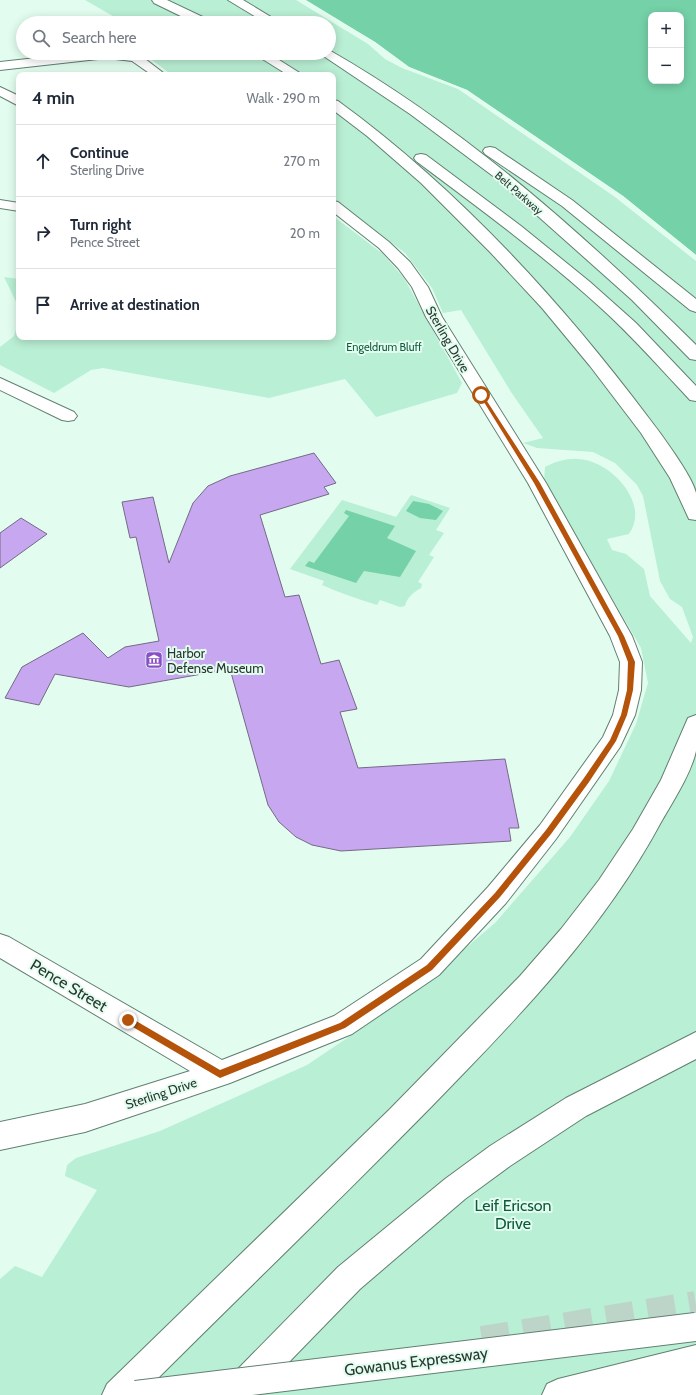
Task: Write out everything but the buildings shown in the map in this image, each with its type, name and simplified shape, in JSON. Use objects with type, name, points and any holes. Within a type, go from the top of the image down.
[{"type":"main road","points":[[158,0],[191,16]]},
{"type":"main road","points":[[234,0],[265,16]]},
{"type":"main road","points":[[336,51],[395,87],[567,203],[696,307]]},
{"type":"main road","points":[[0,66],[49,60]]},
{"type":"main road","points":[[139,60],[156,72]]},
{"type":"main road","points":[[269,60],[286,72]]},
{"type":"main road","points":[[271,60],[292,72]]},
{"type":"main road","name":"Belt Parkway","points":[[336,60],[414,111],[498,173],[638,297],[696,355]]},
{"type":"main road","points":[[0,91],[16,100]]},
{"type":"main road","points":[[336,99],[418,155],[510,223],[607,305],[657,354],[696,396]]},
{"type":"main road","points":[[336,106],[394,151],[429,182],[509,262],[580,342],[655,437],[685,487],[696,514]]},
{"type":"main road","points":[[0,204],[16,207]]},
{"type":"main road","name":"Sterling Drive","points":[[0,1136],[85,1118],[220,1074],[343,1025],[430,968],[497,895],[548,832],[612,741],[624,715],[630,690],[631,662],[621,636],[537,483],[434,317],[420,287],[404,265],[384,244],[336,207]]},
{"type":"main road","points":[[0,383],[68,416]]},
{"type":"main road","points":[[118,1395],[477,1042],[562,949],[600,898],[652,818],[682,758],[696,724]]},
{"type":"main road","name":"Pence Street","points":[[0,945],[220,1074]]},
{"type":"main road","points":[[234,1395],[349,1278],[455,1189],[500,1156],[570,1111],[696,1045]]},
{"type":"main road","name":"Gowanus Expressway","points":[[136,1395],[696,1327]]},
{"type":"main road","points":[[558,1395],[696,1361]]},
{"type":"main road","points":[[602,1395],[696,1381]]},
{"type":"green space","name":"Leif Ericson Drive","points":[[85,0],[296,0],[322,16],[113,16]]},
{"type":"green space","name":"Leif Ericson Drive","points":[[336,24],[368,44],[385,59],[402,68],[458,89],[615,197],[696,261],[696,1395],[0,1395],[0,1279],[15,1266],[42,1277],[97,1190],[65,1176],[67,1165],[76,1158],[160,1131],[307,1065],[408,997],[495,923],[570,837],[609,781],[636,724],[648,683],[641,648],[544,481],[545,467],[569,459],[590,461],[603,467],[624,485],[631,497],[635,509],[634,522],[629,534],[607,539],[612,550],[626,554],[644,569],[650,596],[691,643],[693,637],[682,607],[670,599],[660,581],[643,496],[637,485],[615,463],[593,452],[537,448],[523,443],[543,438],[511,392],[461,310],[443,313],[432,288],[405,253],[336,200],[336,72],[168,72],[152,60],[336,60]]},
{"type":"green space","name":"Engeldrum Bluff","points":[[336,218],[383,254],[404,278],[462,383],[457,393],[376,417],[345,379],[269,398],[103,368],[91,370],[54,393],[0,365],[0,347],[14,336],[16,330],[16,340],[336,340]]},
{"type":"green space","points":[[4,277],[16,279],[16,302]]},
{"type":"green space","points":[[411,495],[450,508],[436,530],[444,533],[429,555],[434,557],[418,582],[422,584],[421,588],[409,597],[405,606],[400,607],[380,600],[377,605],[370,603],[322,585],[324,581],[290,569],[342,500],[396,517]]},
{"type":"shaded area","points":[[306,0],[696,0],[696,255],[623,196],[467,90],[409,67],[375,42],[336,18],[336,16],[332,16]]},
{"type":"shaded area","points":[[413,501],[429,504],[443,511],[436,520],[420,518],[406,511]]},
{"type":"shaded area","points":[[346,510],[395,526],[387,538],[416,551],[400,577],[364,571],[356,583],[305,566],[309,561],[314,563],[349,516],[344,513]]},
{"type":"pier","points":[[304,0],[331,16],[329,16]]},
{"type":"pier","points":[[336,19],[375,42],[409,67],[467,90],[623,196],[696,255],[696,257],[622,197],[466,92],[408,68]]},
{"type":"tunnel","points":[[482,1340],[696,1305]]},
{"type":"place","name":"Harbor Defense Museum","points":[[154,660]]},
{"type":"route","points":[[128,1020],[220,1074],[343,1025],[430,968],[497,895],[548,832],[612,741],[624,715],[630,690],[631,662],[621,636],[537,483],[481,395]]}]
